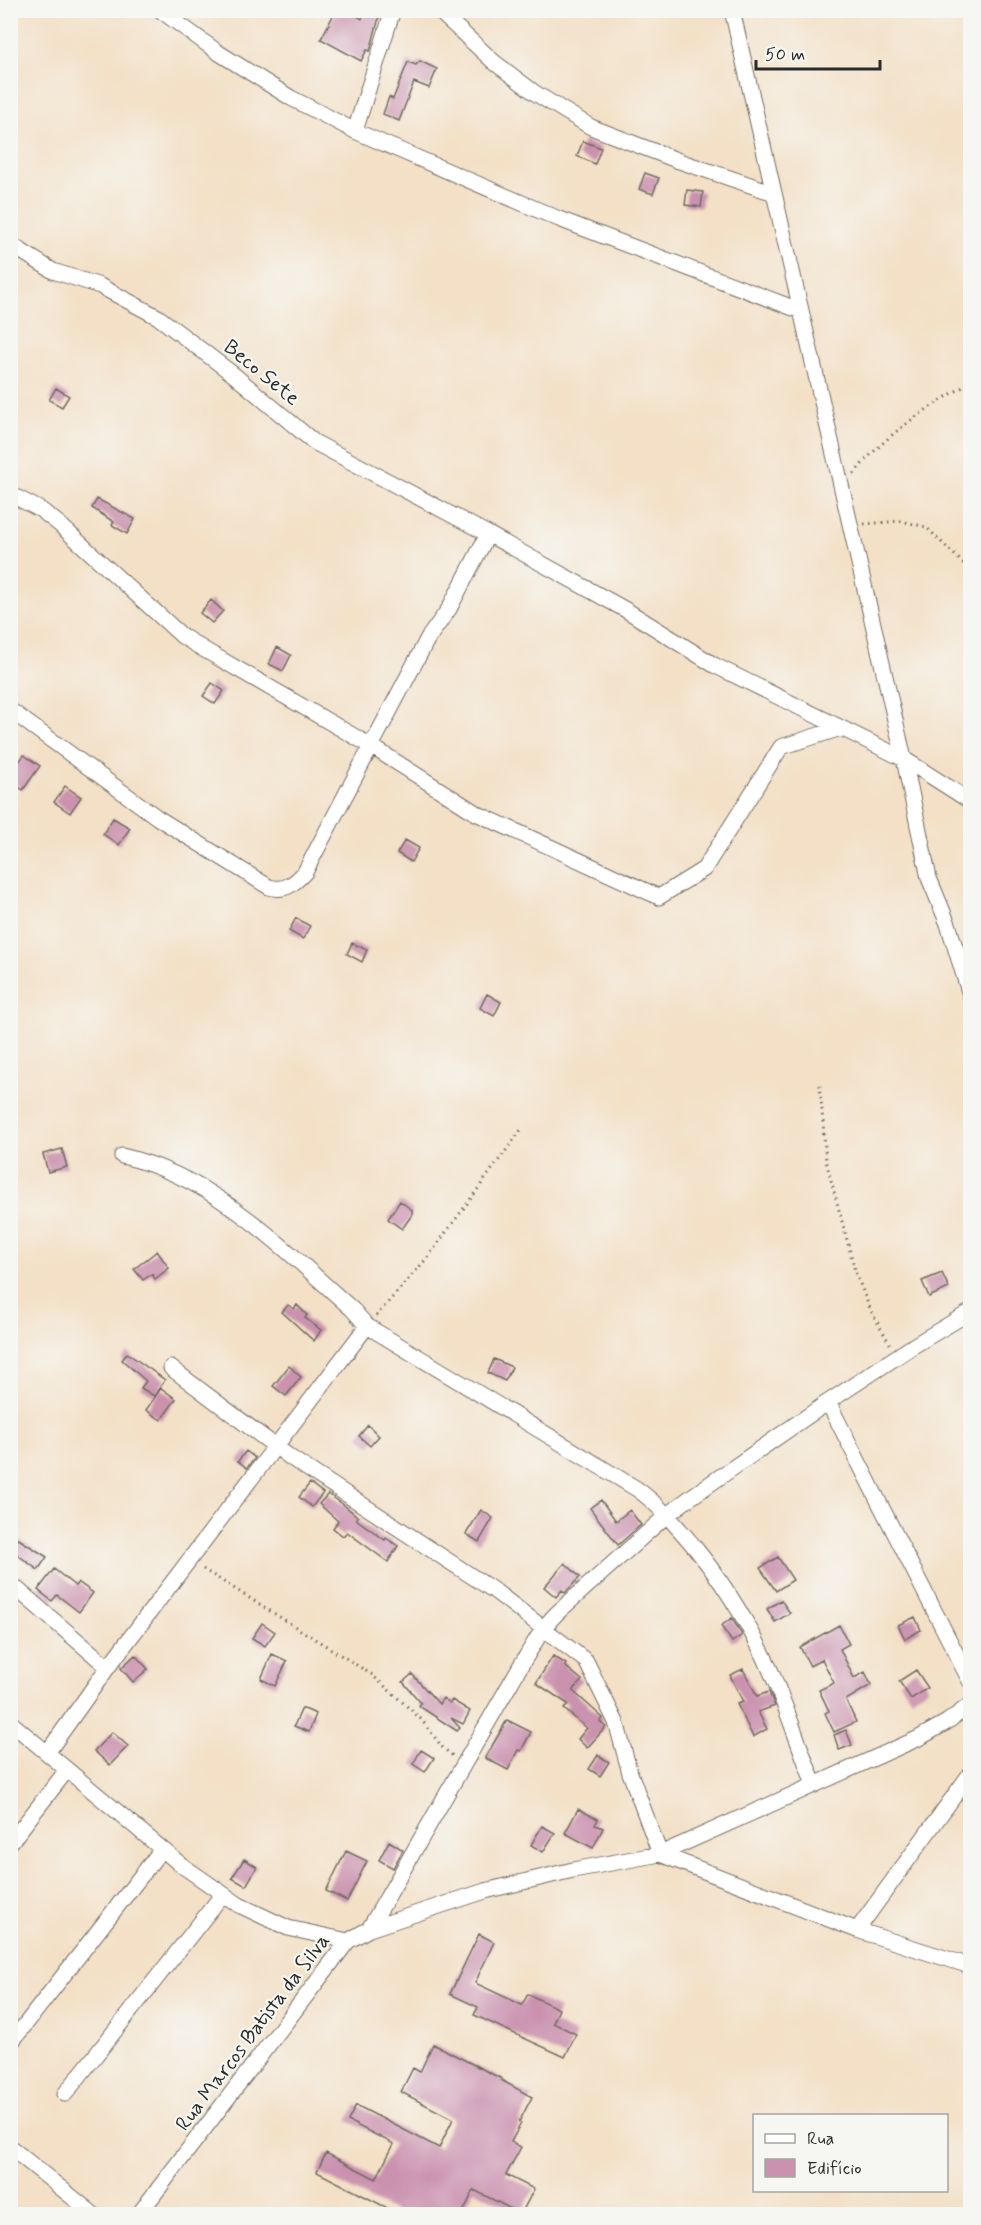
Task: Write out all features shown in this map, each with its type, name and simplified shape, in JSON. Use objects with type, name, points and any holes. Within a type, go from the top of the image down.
[{"type":"street","points":[[160,10],[219,52],[291,98],[355,131],[559,219],[801,311]]},
{"type":"street","points":[[355,131],[393,10]]},
{"type":"street","points":[[438,10],[502,68],[534,93],[591,128],[774,193]]},
{"type":"street","points":[[732,10],[904,759],[929,878],[948,924],[970,995]]},
{"type":"street","name":"Beco Sete","points":[[10,244],[53,271],[100,286],[158,316],[264,399],[314,442],[626,610],[714,665],[904,759],[970,801]]},
{"type":"street","points":[[10,494],[41,510],[59,524],[182,636],[371,746],[476,813],[659,897],[704,868],[781,747],[841,728]]},
{"type":"street","points":[[10,710],[158,818],[252,878],[275,889],[292,885],[305,872],[428,638],[448,609],[488,534]]},
{"type":"street","points":[[122,1156],[156,1166],[219,1198],[246,1216],[353,1310],[367,1326],[637,1489],[667,1515],[713,1571],[746,1622],[765,1658],[814,1784]]},
{"type":"street","points":[[369,1929],[544,1627],[579,1592],[667,1515],[828,1402],[970,1312]]},
{"type":"street","points":[[47,1753],[108,1667],[367,1326]]},
{"type":"street","points":[[171,1368],[275,1446],[496,1592],[586,1661],[616,1722],[630,1773],[660,1854],[857,1930],[970,1966]]},
{"type":"street","points":[[828,1402],[970,1681]]},
{"type":"street","points":[[10,1583],[108,1667]]},
{"type":"street","points":[[348,1941],[369,1929],[485,1891],[573,1870],[660,1854],[919,1738],[970,1705]]},
{"type":"street","name":"Rua Marcos Batista da Silva","points":[[10,1722],[162,1849],[239,1905],[288,1928],[348,1941],[139,2214]]},
{"type":"street","points":[[10,1843],[67,1770]]},
{"type":"street","points":[[857,1930],[970,1774]]},
{"type":"street","points":[[10,2044],[162,1849]]},
{"type":"street","points":[[65,2094],[223,1894]]},
{"type":"street","points":[[10,2147],[93,2214]]},
{"type":"path","points":[[842,489],[870,453],[937,402],[970,382]]},
{"type":"path","points":[[850,526],[901,521],[926,528],[970,570]]},
{"type":"path","points":[[820,1085],[826,1161],[856,1274],[871,1311],[897,1357]]},
{"type":"path","points":[[367,1326],[428,1257],[521,1130]]},
{"type":"path","points":[[189,1560],[371,1674],[420,1718],[443,1748],[464,1764]]},
{"type":"building","points":[[336,10],[347,10],[362,19],[365,10],[381,10],[370,51],[367,50],[361,61],[321,39]]},
{"type":"building","points":[[420,61],[437,69],[429,88],[414,82],[399,121],[383,114],[389,97],[393,99],[408,62],[416,65]]},
{"type":"building","points":[[583,141],[601,148],[595,164],[577,156]]},
{"type":"building","points":[[645,173],[659,178],[653,194],[639,189]]},
{"type":"building","points":[[687,190],[703,192],[701,207],[685,205]]},
{"type":"building","points":[[56,388],[69,396],[62,407],[49,400]]},
{"type":"building","points":[[97,499],[135,519],[127,534],[112,525],[114,522],[92,508]]},
{"type":"building","points":[[211,600],[223,611],[212,623],[200,613]]},
{"type":"building","points":[[277,647],[291,655],[283,671],[269,664]]},
{"type":"building","points":[[212,683],[224,691],[215,704],[203,696]]},
{"type":"building","points":[[24,755],[40,766],[23,790],[10,781],[10,774]]},
{"type":"building","points":[[65,786],[81,797],[70,813],[54,802]]},
{"type":"building","points":[[113,818],[130,828],[119,845],[103,834]]},
{"type":"building","points":[[405,840],[419,848],[411,862],[397,853]]},
{"type":"building","points":[[296,918],[310,926],[303,939],[289,931]]},
{"type":"building","points":[[352,943],[367,950],[362,962],[347,954]]},
{"type":"building","points":[[487,994],[501,1002],[494,1016],[480,1008]]},
{"type":"building","points":[[62,1149],[67,1167],[48,1172],[43,1154]]},
{"type":"building","points":[[400,1201],[412,1210],[412,1215],[402,1229],[388,1219]]},
{"type":"building","points":[[157,1251],[169,1268],[155,1279],[152,1274],[143,1280],[134,1269]]},
{"type":"building","points":[[942,1273],[949,1288],[929,1297],[922,1281]]},
{"type":"building","points":[[288,1305],[294,1309],[297,1305],[307,1315],[305,1318],[321,1330],[314,1341],[282,1312]]},
{"type":"building","points":[[127,1353],[165,1380],[154,1396],[141,1388],[146,1381],[122,1360]]},
{"type":"building","points":[[494,1359],[512,1367],[505,1381],[488,1373]]},
{"type":"building","points":[[289,1366],[301,1377],[286,1396],[273,1386]]},
{"type":"building","points":[[161,1388],[176,1399],[161,1420],[146,1410]]},
{"type":"building","points":[[368,1425],[379,1436],[370,1446],[359,1436]]},
{"type":"building","points":[[246,1451],[255,1458],[247,1468],[238,1461]]},
{"type":"building","points":[[310,1483],[323,1493],[312,1507],[299,1497]]},
{"type":"building","points":[[328,1494],[358,1517],[356,1519],[385,1540],[386,1538],[398,1546],[388,1562],[347,1532],[343,1536],[333,1528],[338,1521],[319,1504]]},
{"type":"building","points":[[601,1500],[616,1521],[630,1510],[641,1525],[618,1545],[590,1508]]},
{"type":"building","points":[[481,1510],[493,1518],[479,1542],[466,1534]]},
{"type":"building","points":[[17,1538],[47,1557],[38,1570],[10,1549]]},
{"type":"building","points":[[778,1557],[793,1580],[776,1591],[760,1568]]},
{"type":"building","points":[[565,1563],[580,1577],[565,1593],[562,1590],[556,1597],[544,1587]]},
{"type":"building","points":[[54,1569],[75,1586],[78,1582],[93,1593],[79,1612],[57,1595],[52,1601],[38,1590]]},
{"type":"building","points":[[781,1600],[790,1613],[775,1622],[767,1609]]},
{"type":"building","points":[[915,1617],[921,1630],[905,1639],[898,1625]]},
{"type":"building","points":[[732,1618],[742,1635],[732,1642],[721,1626]]},
{"type":"building","points":[[262,1623],[275,1632],[265,1646],[252,1638]]},
{"type":"building","points":[[839,1625],[849,1644],[840,1649],[854,1678],[865,1672],[871,1685],[846,1700],[856,1722],[834,1732],[825,1713],[829,1711],[819,1690],[834,1683],[822,1659],[810,1666],[800,1647]]},
{"type":"building","points":[[272,1654],[287,1661],[275,1686],[261,1679]]},
{"type":"building","points":[[135,1655],[148,1669],[133,1682],[121,1668]]},
{"type":"building","points":[[553,1656],[566,1664],[565,1666],[582,1680],[573,1691],[603,1718],[600,1722],[606,1727],[587,1748],[578,1739],[587,1728],[564,1709],[568,1704],[536,1683]]},
{"type":"building","points":[[743,1669],[757,1696],[769,1692],[775,1706],[758,1712],[767,1729],[753,1737],[737,1704],[743,1702],[730,1675]]},
{"type":"building","points":[[916,1670],[928,1688],[911,1699],[899,1681]]},
{"type":"building","points":[[412,1674],[439,1704],[443,1698],[450,1703],[452,1700],[470,1711],[463,1724],[451,1718],[460,1728],[457,1731],[419,1706],[421,1703],[403,1682]]},
{"type":"building","points":[[302,1708],[316,1714],[309,1732],[294,1726]]},
{"type":"building","points":[[507,1720],[531,1732],[521,1751],[518,1750],[508,1770],[485,1758]]},
{"type":"building","points":[[846,1730],[852,1745],[839,1750],[834,1735]]},
{"type":"building","points":[[112,1732],[128,1746],[110,1765],[94,1751]]},
{"type":"building","points":[[421,1750],[434,1758],[425,1772],[413,1764]]},
{"type":"building","points":[[598,1755],[609,1762],[600,1776],[589,1769]]},
{"type":"building","points":[[578,1809],[598,1819],[595,1825],[603,1828],[593,1848],[565,1833]]},
{"type":"building","points":[[542,1826],[555,1833],[543,1852],[531,1845]]},
{"type":"building","points":[[389,1841],[403,1850],[393,1868],[379,1860]]},
{"type":"building","points":[[346,1851],[367,1861],[347,1901],[326,1891]]},
{"type":"building","points":[[244,1859],[257,1867],[246,1886],[232,1878]]},
{"type":"building","points":[[479,1934],[494,1942],[475,1983],[522,2005],[528,1994],[559,2009],[553,2023],[576,2034],[565,2057],[474,2015],[478,2007],[450,1994]]},
{"type":"building","points":[[433,2044],[532,2097],[511,2142],[521,2147],[506,2175],[534,2189],[521,2214],[474,2190],[462,2214],[399,2214],[317,2172],[326,2153],[376,2179],[394,2144],[348,2121],[356,2105],[439,2148],[453,2119],[401,2092],[413,2068],[420,2072]]}]
